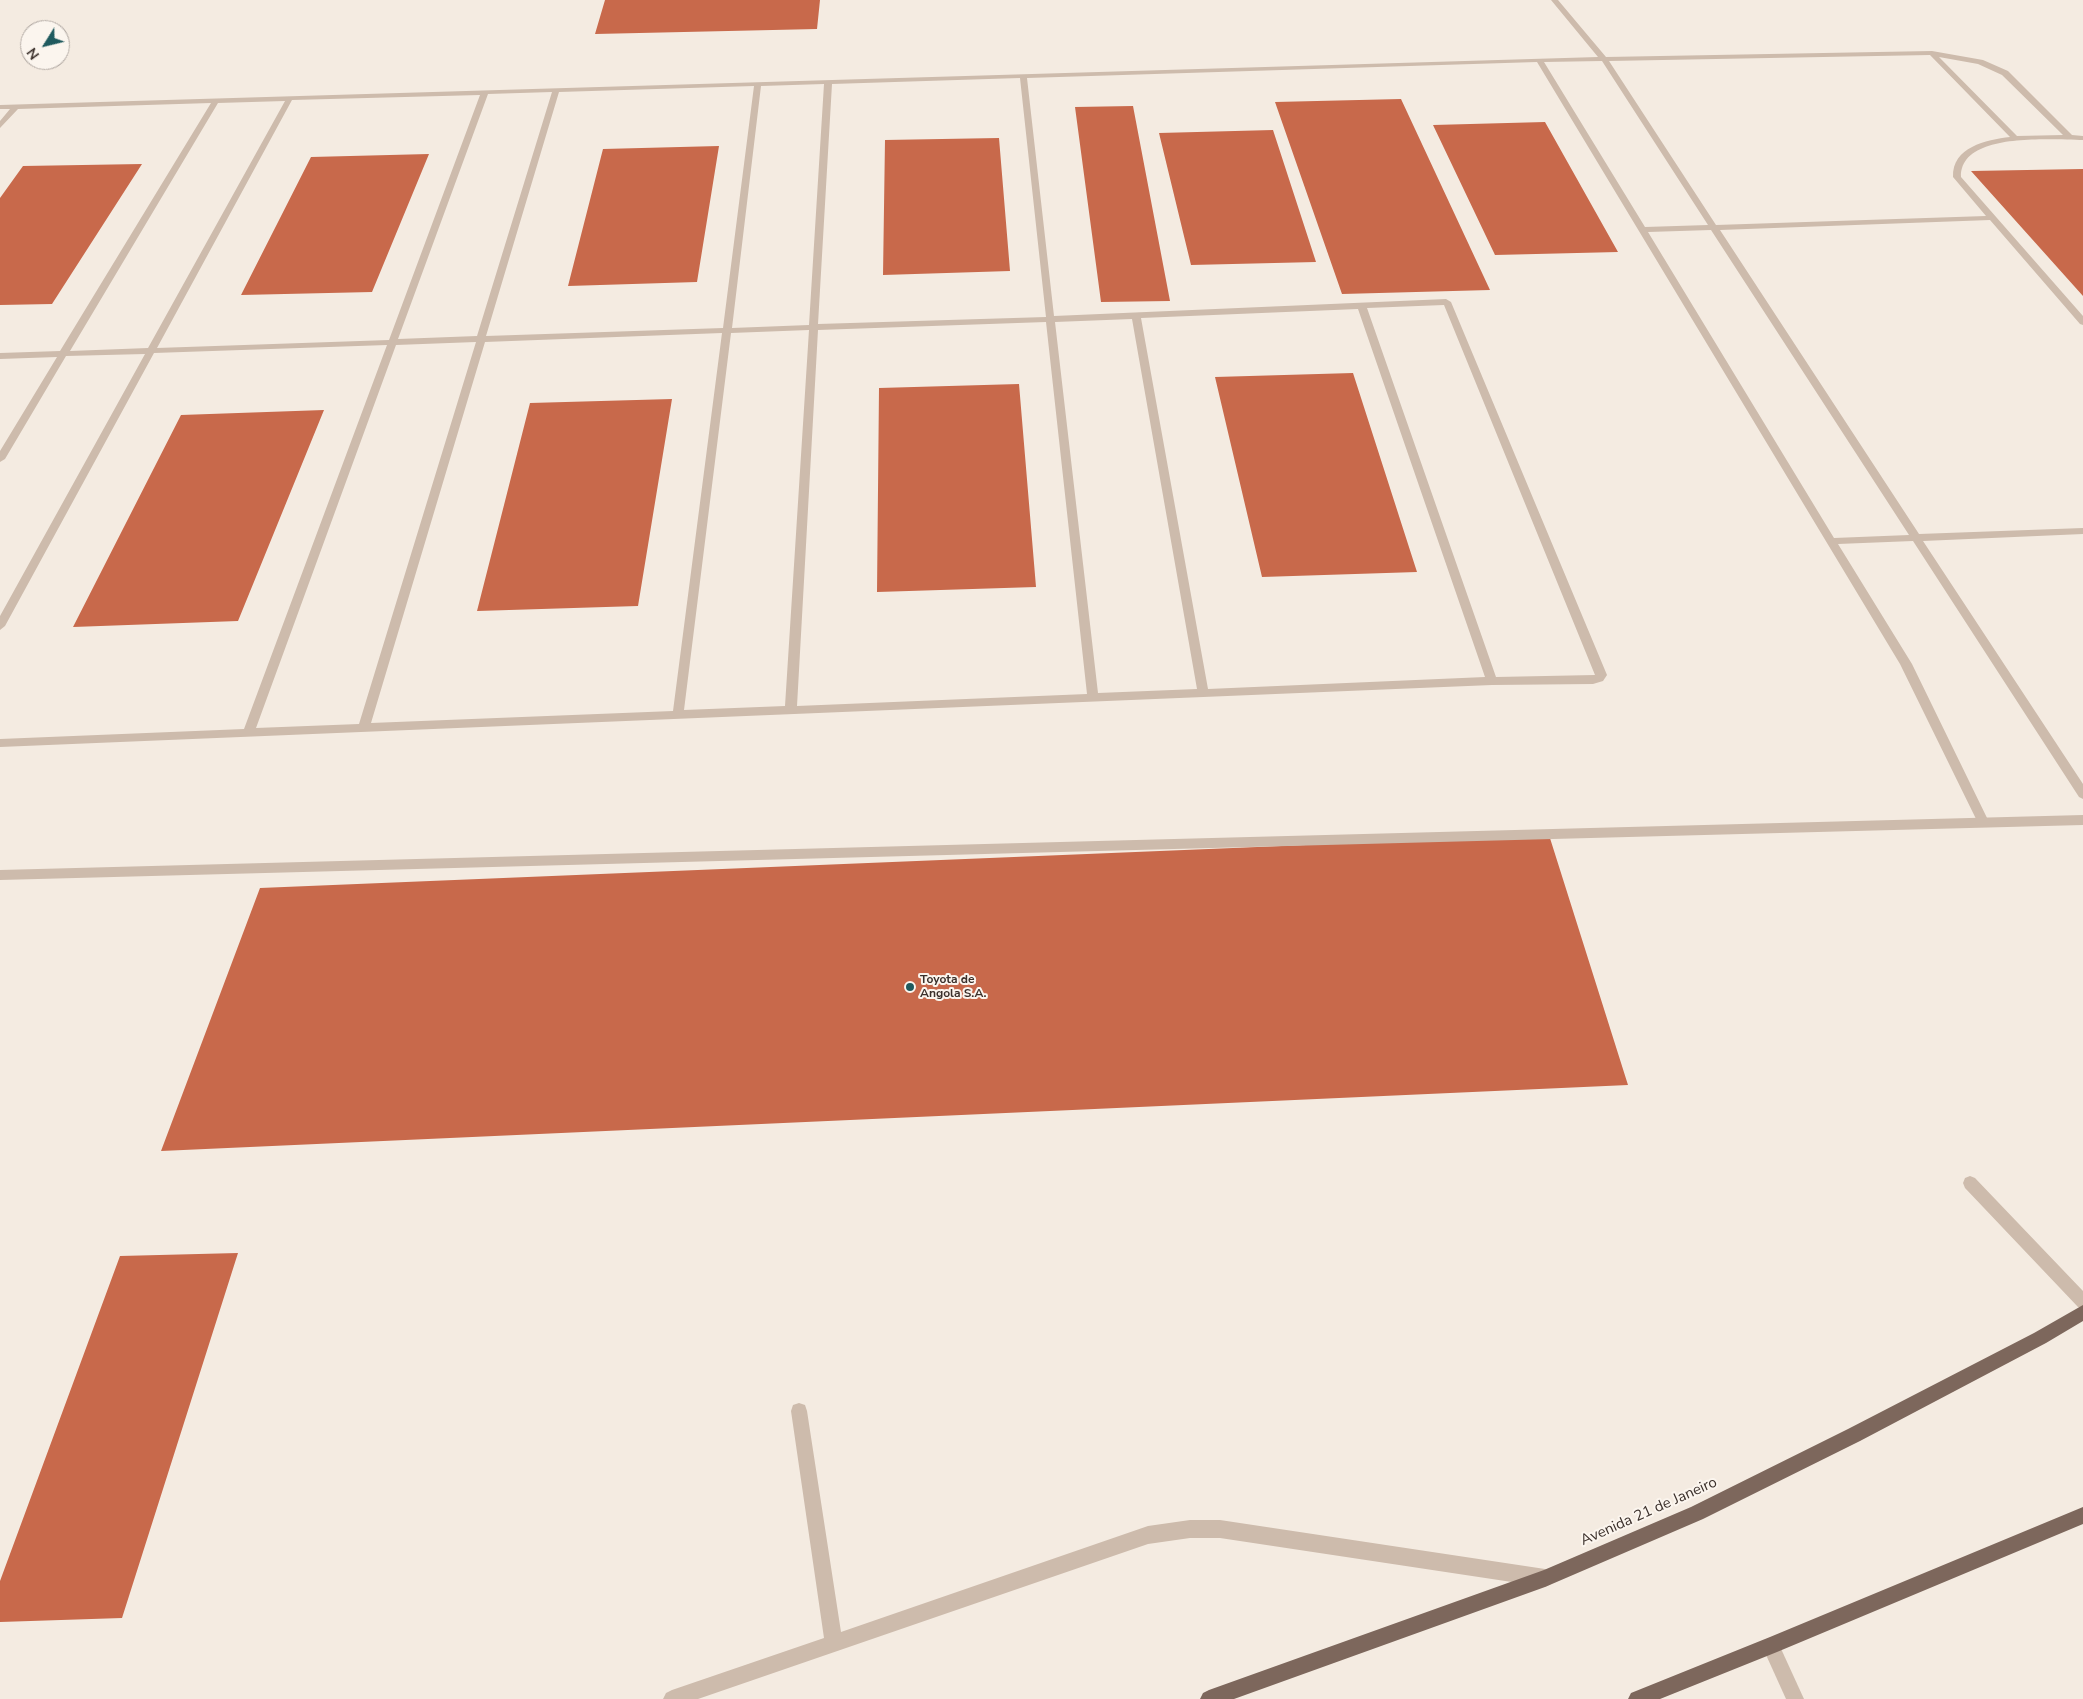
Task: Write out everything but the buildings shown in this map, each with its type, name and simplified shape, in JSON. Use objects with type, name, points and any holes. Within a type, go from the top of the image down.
[{"type":"main road","name":"Avenida 21 de Janeiro","points":[[1209,1699],[1545,1578],[1714,1505],[1854,1435],[2040,1338],[2083,1312]]},
{"type":"main road","points":[[1637,1699],[1771,1646],[2083,1515]]},
{"type":"street","points":[[1554,0],[1604,59],[2083,794]]},
{"type":"street","points":[[1932,54],[2016,139]]},
{"type":"street","points":[[0,107],[1539,60],[1932,54],[1980,62],[2006,74],[2070,138]]},
{"type":"street","points":[[1539,60],[1906,664],[1982,822]]},
{"type":"street","points":[[1023,76],[1052,318],[1093,698]]},
{"type":"street","points":[[791,710],[828,81]]},
{"type":"street","points":[[678,715],[758,84]]},
{"type":"street","points":[[364,728],[556,90]]},
{"type":"street","points":[[248,733],[485,92]]},
{"type":"street","points":[[0,626],[290,98]]},
{"type":"street","points":[[0,459],[216,100]]},
{"type":"street","points":[[0,126],[16,106]]},
{"type":"street","points":[[2083,138],[2016,139],[1978,146],[1964,154],[1957,164],[1957,177],[1990,218],[2083,322]]},
{"type":"street","points":[[1643,230],[1990,218]]},
{"type":"street","points":[[0,356],[1136,316],[1443,302],[1448,304],[1601,675],[1593,680],[1492,681],[0,743]]},
{"type":"street","points":[[1362,306],[1492,681]]},
{"type":"street","points":[[1136,316],[1203,693]]},
{"type":"street","points":[[1832,541],[2083,531]]},
{"type":"street","points":[[0,876],[2083,820]]},
{"type":"street","points":[[1970,1183],[2083,1302]]},
{"type":"street","points":[[799,1411],[834,1643]]},
{"type":"street","points":[[672,1699],[1148,1535],[1190,1529],[1220,1529],[1545,1578]]},
{"type":"street","points":[[1771,1646],[1795,1699]]},
{"type":"place","name":"Toyota de Angola S.A.","points":[[910,987]]}]
